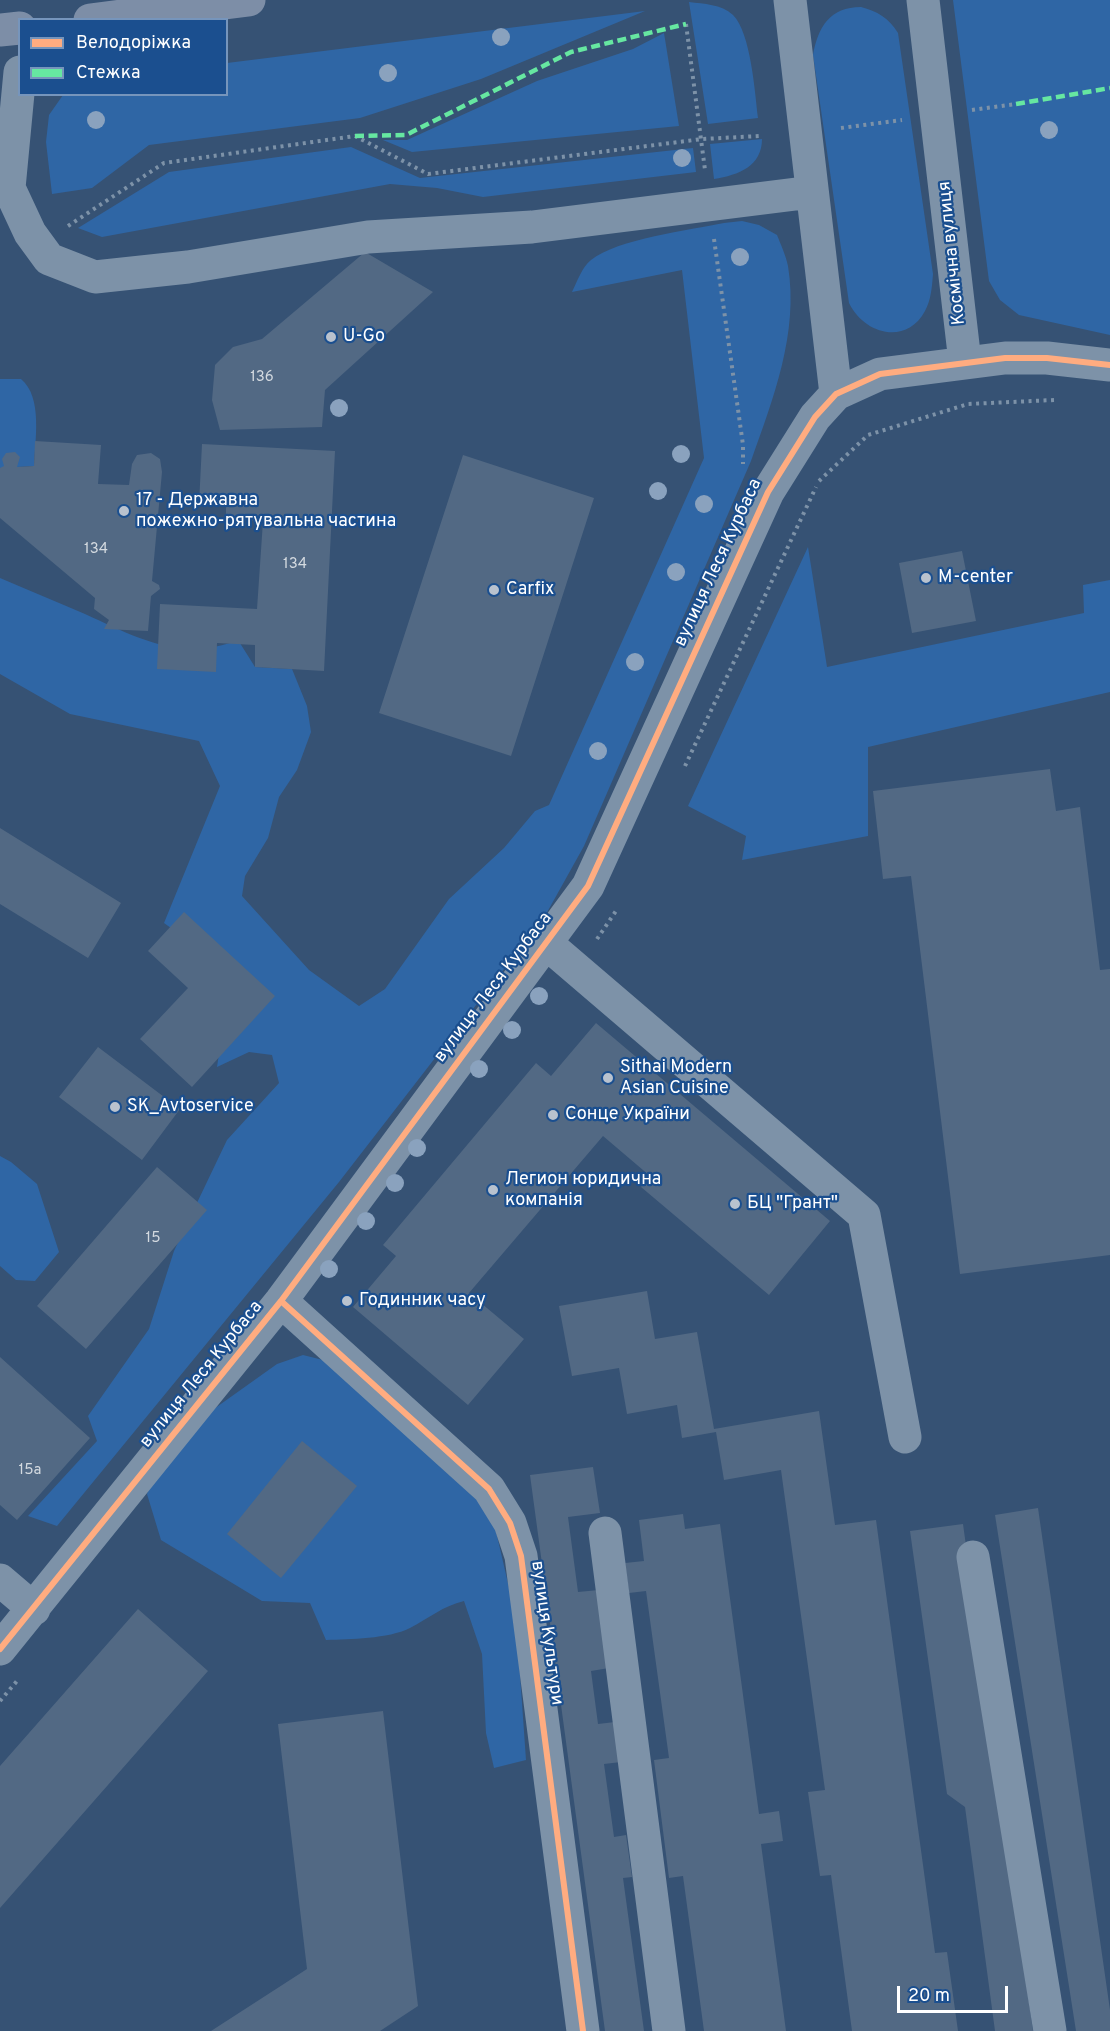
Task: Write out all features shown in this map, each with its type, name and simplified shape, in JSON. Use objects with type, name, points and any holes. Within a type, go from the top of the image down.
[{"type":"main road","points":[[106,18],[249,0]]},
{"type":"main road","points":[[0,30],[18,28]]},
{"type":"street","points":[[790,0],[836,394]]},
{"type":"street","name":"Космічна вулиця","points":[[923,0],[965,362]]},
{"type":"street","points":[[18,87],[5,188],[30,233],[49,259],[95,278],[188,267],[368,237],[532,227],[812,192]]},
{"type":"street","points":[[965,362],[1047,358],[1110,365]]},
{"type":"street","name":"вулиця Леся Курбаса","points":[[0,1649],[281,1301],[588,886],[768,492],[814,417],[836,394],[858,382],[880,374],[965,362]]},
{"type":"street","points":[[546,943],[864,1215],[905,1437]]},
{"type":"street","name":"вулиця Культури","points":[[281,1301],[489,1489],[510,1522],[521,1556],[583,2031]]},
{"type":"street","points":[[605,1533],[669,2031]]},
{"type":"street","points":[[973,1557],[1050,2031]]},
{"type":"street","points":[[0,1580],[34,1609]]},
{"type":"path","points":[[686,24],[702,140]]},
{"type":"path","points":[[966,111],[1016,104]]},
{"type":"path","points":[[835,129],[909,118]]},
{"type":"path","points":[[30,233],[64,229],[164,163],[355,136],[428,174],[702,140],[760,136]]},
{"type":"path","points":[[709,206],[743,445],[743,466]]},
{"type":"path","points":[[805,510],[819,480],[868,435],[968,405],[1054,399]]},
{"type":"shaded area","points":[[953,0],[1110,0],[1110,335],[1019,315],[1000,300],[989,281]]},
{"type":"shaded area","points":[[689,2],[712,5],[728,11],[739,24],[748,49],[758,118],[708,124]]},
{"type":"shaded area","points":[[861,7],[882,16],[898,33],[933,274],[932,289],[925,311],[917,322],[897,332],[885,332],[865,322],[849,303],[813,55],[818,36],[827,20],[841,11]]},
{"type":"shaded area","points":[[645,11],[481,79],[360,118],[149,145],[92,188],[52,194],[46,142],[49,115],[62,96],[228,96],[228,63]]},
{"type":"shaded area","points":[[664,33],[679,126],[412,152],[383,140],[407,140],[537,81],[633,49]]},
{"type":"shaded area","points":[[762,139],[758,156],[747,168],[732,175],[714,179],[710,144]]},
{"type":"shaded area","points":[[351,147],[420,178],[693,148],[696,172],[483,197],[437,188],[390,184],[102,237],[78,228],[169,172]]},
{"type":"shaded area","points":[[742,221],[759,225],[777,235],[787,262],[790,316],[782,365],[751,461],[584,846],[545,916],[339,1182],[57,1526],[28,1516],[97,1441],[88,1416],[149,1329],[174,1251],[227,1140],[279,1083],[272,1055],[249,1052],[217,1067],[222,1034],[217,961],[164,923],[220,786],[199,741],[70,714],[0,674],[0,578],[122,631],[159,644],[197,649],[238,640],[255,667],[292,669],[307,706],[311,732],[297,770],[279,797],[268,838],[245,876],[242,896],[309,970],[359,1006],[385,989],[449,899],[504,848],[535,811],[549,805],[704,458],[682,270],[572,292],[580,275],[591,260],[618,246],[674,232]]},
{"type":"shaded area","points":[[0,379],[21,379],[28,387],[35,408],[36,432],[34,466],[17,467],[0,494]]},
{"type":"shaded area","points":[[808,547],[827,667],[1084,613],[1083,585],[1110,580],[1110,692],[868,747],[868,836],[742,860],[746,836],[688,806]]},
{"type":"shaded area","points":[[0,1156],[11,1162],[37,1184],[59,1252],[35,1281],[16,1280],[0,1266]]},
{"type":"shaded area","points":[[303,1355],[327,1361],[492,1514],[516,1618],[526,1760],[494,1768],[486,1733],[482,1654],[464,1601],[443,1609],[401,1632],[369,1638],[326,1640],[310,1603],[262,1601],[161,1540],[147,1494],[154,1473],[197,1421],[277,1364]]},
{"type":"building","points":[[365,252],[433,292],[325,390],[322,427],[220,430],[212,400],[215,365],[233,347],[262,339]]},
{"type":"building","points":[[35,441],[101,445],[98,484],[129,485],[132,464],[137,455],[151,453],[160,459],[162,472],[152,581],[159,585],[160,589],[151,596],[148,631],[104,629],[109,620],[94,609],[95,598],[0,518],[0,468],[4,466],[2,459],[6,453],[15,452],[20,457],[17,467],[34,466]]},
{"type":"building","points":[[202,444],[335,451],[324,671],[255,667],[255,645],[217,643],[216,672],[157,669],[160,604],[257,609],[263,521],[226,519],[226,505],[199,504]]},
{"type":"building","points":[[463,455],[594,498],[511,756],[379,713]]},
{"type":"building","points":[[962,551],[976,621],[912,633],[899,563]]},
{"type":"building","points":[[1050,769],[1056,811],[1080,807],[1100,970],[1110,969],[1110,1255],[960,1274],[911,876],[883,879],[873,791]]},
{"type":"building","points":[[0,828],[121,903],[88,958],[0,904]]},
{"type":"building","points":[[184,912],[275,996],[192,1087],[140,1039],[188,988],[148,951]]},
{"type":"building","name":"БЦ \"Грант\"","points":[[596,1023],[830,1221],[769,1295],[641,1187],[650,1176],[603,1136],[469,1293],[524,1339],[468,1405],[353,1307],[396,1256],[383,1245],[536,1063],[551,1076]]},
{"type":"building","points":[[98,1047],[180,1109],[142,1160],[59,1097]]},
{"type":"building","points":[[157,1167],[207,1210],[86,1349],[37,1306]]},
{"type":"building","points":[[647,1291],[655,1339],[697,1332],[714,1429],[819,1411],[835,1525],[876,1520],[935,1953],[947,1952],[958,2031],[852,2031],[831,1875],[820,1876],[808,1792],[825,1790],[781,1470],[724,1480],[716,1432],[682,1438],[677,1405],[627,1414],[619,1368],[572,1376],[559,1306]]},
{"type":"building","points":[[0,1357],[90,1438],[17,1520],[0,1505]]},
{"type":"building","points":[[302,1441],[357,1486],[281,1578],[227,1534]]},
{"type":"building","points":[[593,1467],[600,1513],[568,1517],[578,1592],[599,1590],[609,1668],[591,1671],[598,1724],[615,1722],[621,1762],[604,1764],[614,1837],[626,1835],[632,1877],[623,1878],[644,2031],[605,2031],[530,1475]]},
{"type":"building","points":[[1038,1508],[1110,2010],[1110,2031],[1076,2031],[995,1515]]},
{"type":"building","points":[[683,1514],[685,1529],[720,1524],[759,1814],[779,1811],[783,1841],[761,1844],[786,2031],[704,2031],[683,1876],[669,1878],[654,1760],[669,1758],[646,1591],[629,1593],[625,1563],[644,1561],[639,1520]]},
{"type":"building","points":[[963,1524],[1033,2031],[995,2031],[965,1807],[947,1794],[910,1531]]},
{"type":"building","points":[[138,1609],[208,1671],[0,1908],[0,1766]]},
{"type":"building","points":[[383,1711],[418,2006],[380,2031],[211,2031],[307,1969],[278,1724]]},
{"type":"marked path","points":[[355,136],[406,135],[571,52],[686,24]]},
{"type":"marked path","points":[[1016,104],[1110,88]]},
{"type":"cycle path","points":[[0,1649],[281,1301],[588,886],[768,492],[815,417],[836,394],[880,374],[1005,358],[1047,358],[1110,365]]},
{"type":"cycle path","points":[[281,1301],[489,1489],[510,1523],[521,1556],[583,2031]]},
{"type":"place","name":"U-Go","points":[[331,337]]},
{"type":"place","name":"17 - Державна пожежно-рятувальна частина","points":[[124,511]]},
{"type":"place","name":"M-center","points":[[926,578]]},
{"type":"place","name":"Carfix","points":[[494,590]]},
{"type":"place","name":"Sithai Modern Asian Cuisine","points":[[608,1078]]},
{"type":"place","name":"SK_Avtoservice","points":[[115,1107]]},
{"type":"place","name":"Сонце України","points":[[553,1115]]},
{"type":"place","name":"Легион юридична компанія","points":[[493,1190]]},
{"type":"place","name":"БЦ \"Грант\"","points":[[735,1204]]},
{"type":"place","name":"Годинник часу","points":[[347,1301]]}]
